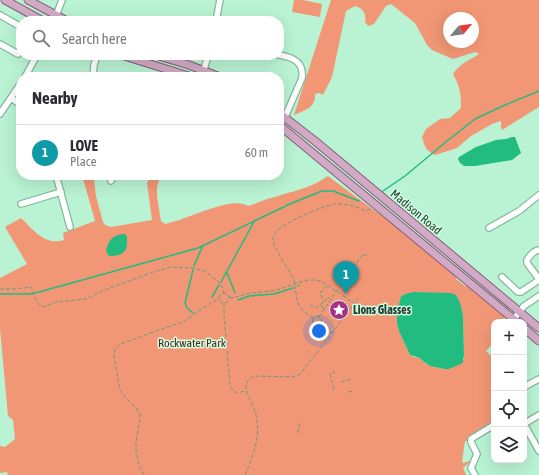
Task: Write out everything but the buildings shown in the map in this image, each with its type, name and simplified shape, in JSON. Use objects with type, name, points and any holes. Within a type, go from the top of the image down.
[{"type":"main road","points":[[6,0],[34,16]]},
{"type":"main road","points":[[28,0],[52,16]]},
{"type":"main road","points":[[137,60],[176,72]]},
{"type":"main road","points":[[168,60],[198,72]]},
{"type":"main road","name":"Madison Road","points":[[285,118],[315,141],[539,328]]},
{"type":"main road","name":"Madison Road","points":[[284,129],[515,319]]},
{"type":"main road","points":[[527,331],[539,341]]},
{"type":"street","points":[[56,16],[62,0]]},
{"type":"street","points":[[217,16],[220,0]]},
{"type":"street","points":[[0,15],[16,24]]},
{"type":"street","points":[[0,44],[16,53]]},
{"type":"street","points":[[284,56],[296,61],[302,69],[303,74],[285,118]]},
{"type":"street","points":[[28,72],[34,60]]},
{"type":"street","points":[[93,72],[96,60]]},
{"type":"street","points":[[204,72],[207,60]]},
{"type":"street","points":[[0,114],[16,90]]},
{"type":"street","points":[[11,98],[16,102]]},
{"type":"street","points":[[57,180],[70,227]]},
{"type":"street","points":[[21,204],[61,192]]},
{"type":"street","points":[[489,228],[519,211],[539,195]]},
{"type":"street","points":[[502,277],[518,292],[521,292],[539,280],[527,260],[530,255],[539,250]]},
{"type":"street","points":[[516,319],[519,312],[524,306],[539,296]]},
{"type":"street","points":[[527,385],[539,379]]},
{"type":"street","points":[[527,422],[539,415]]},
{"type":"street","points":[[475,475],[471,468],[477,454],[471,440],[491,427]]},
{"type":"street","points":[[526,427],[539,451]]},
{"type":"path","points":[[311,329],[314,324],[313,318],[303,311],[298,305],[296,300],[295,284],[291,274],[274,245],[273,237],[277,231],[286,225],[310,213],[331,205],[348,205],[366,211],[372,207]]},
{"type":"path","points":[[313,318],[316,316],[319,317],[363,254],[365,256],[368,253]]},
{"type":"path","points":[[0,289],[30,287],[32,288],[39,305],[43,307],[56,302],[84,300],[102,291],[156,271],[176,267],[205,271],[220,283],[224,294],[228,295],[229,298]]},
{"type":"path","points":[[224,303],[228,301],[229,298],[251,293],[274,291],[295,284],[315,280],[321,281],[328,285],[354,303]]},
{"type":"path","points":[[323,301],[320,292],[328,285]]},
{"type":"path","points":[[144,475],[139,465],[136,451],[140,415],[137,409],[120,390],[114,356],[115,351],[119,346],[137,338],[183,322],[212,302],[220,299],[221,295],[224,294]]},
{"type":"path","points":[[310,305],[317,308],[321,306],[323,301],[328,297],[331,299]]},
{"type":"path","points":[[220,299],[221,302],[224,303],[230,385],[237,393],[246,391]]},
{"type":"path","points":[[245,475],[256,450],[258,430],[256,414],[246,391],[248,379],[253,377],[292,378],[298,376],[358,299]]},
{"type":"path","points":[[321,306],[324,310]]},
{"type":"path","points":[[319,317],[321,320],[320,323],[332,334]]},
{"type":"path","points":[[314,324],[318,325],[320,323]]},
{"type":"path","points":[[334,389],[330,374],[335,372]]},
{"type":"path","points":[[341,382],[351,379]]},
{"type":"path","points":[[348,392],[354,390]]},
{"type":"path","points":[[299,432],[300,422]]},
{"type":"green space","points":[[294,0],[303,0],[322,4],[320,17],[292,12]]},
{"type":"green space","points":[[331,0],[539,0],[539,107],[502,130],[501,121],[492,124],[471,136],[457,148],[435,155],[427,150],[422,137],[426,129],[440,119],[450,118],[461,108],[460,91],[453,74],[461,65],[479,54],[475,52],[453,59],[432,50],[427,45],[415,23],[391,4],[386,6],[374,24],[368,26],[365,22],[365,14],[360,8],[355,6],[346,11],[332,77],[323,95],[319,93],[315,94],[314,102],[306,110],[294,115]]},
{"type":"green space","name":"Rockwater Park","points":[[328,176],[418,243],[457,276],[456,279],[465,286],[467,285],[505,316],[505,318],[502,319],[491,319],[491,345],[486,351],[491,356],[491,423],[469,437],[468,442],[465,441],[462,462],[464,463],[472,460],[463,468],[466,475],[8,475],[7,472],[0,473],[0,446],[5,447],[15,439],[13,420],[8,416],[0,329],[0,278],[27,264],[5,227],[21,218],[35,232],[45,239],[51,241],[64,240],[63,233],[95,221],[83,180],[94,180],[96,196],[103,222],[105,225],[111,227],[152,220],[147,183],[148,180],[159,180],[157,196],[161,221],[165,224],[220,206],[240,203],[248,206],[308,187]],"holes":[[[413,292],[425,292],[462,310],[464,360],[449,369],[434,367],[426,364],[420,358],[410,355],[397,323],[397,312],[401,296]]]},
{"type":"shaded area","points":[[515,137],[521,153],[512,160],[475,166],[464,166],[458,159],[476,147],[496,140]]},
{"type":"shaded area","points":[[125,234],[127,237],[125,251],[117,255],[109,256],[106,251],[109,242],[116,236]]},
{"type":"shaded area","points":[[413,292],[451,293],[456,295],[459,300],[463,316],[464,355],[463,362],[461,364],[449,369],[444,369],[430,366],[420,358],[410,355],[399,331],[397,312],[401,296]]},
{"type":"waterway","points":[[383,191],[405,176],[475,119],[539,91]]},
{"type":"waterway","points":[[0,294],[30,294],[39,292],[198,248],[292,203],[322,191],[333,191],[359,201]]},
{"type":"waterway","points":[[221,282],[255,220]]},
{"type":"waterway","points":[[194,266],[203,246]]},
{"type":"waterway","points":[[193,270],[185,303],[187,308],[193,313]]},
{"type":"waterway","points":[[227,273],[235,293]]},
{"type":"waterway","points":[[212,297],[219,285]]},
{"type":"waterway","points":[[238,300],[249,296],[274,294],[293,288]]},
{"type":"place","name":"LOVE","points":[[346,294]]},
{"type":"place","name":"Lions Glasses","points":[[339,310]]}]
